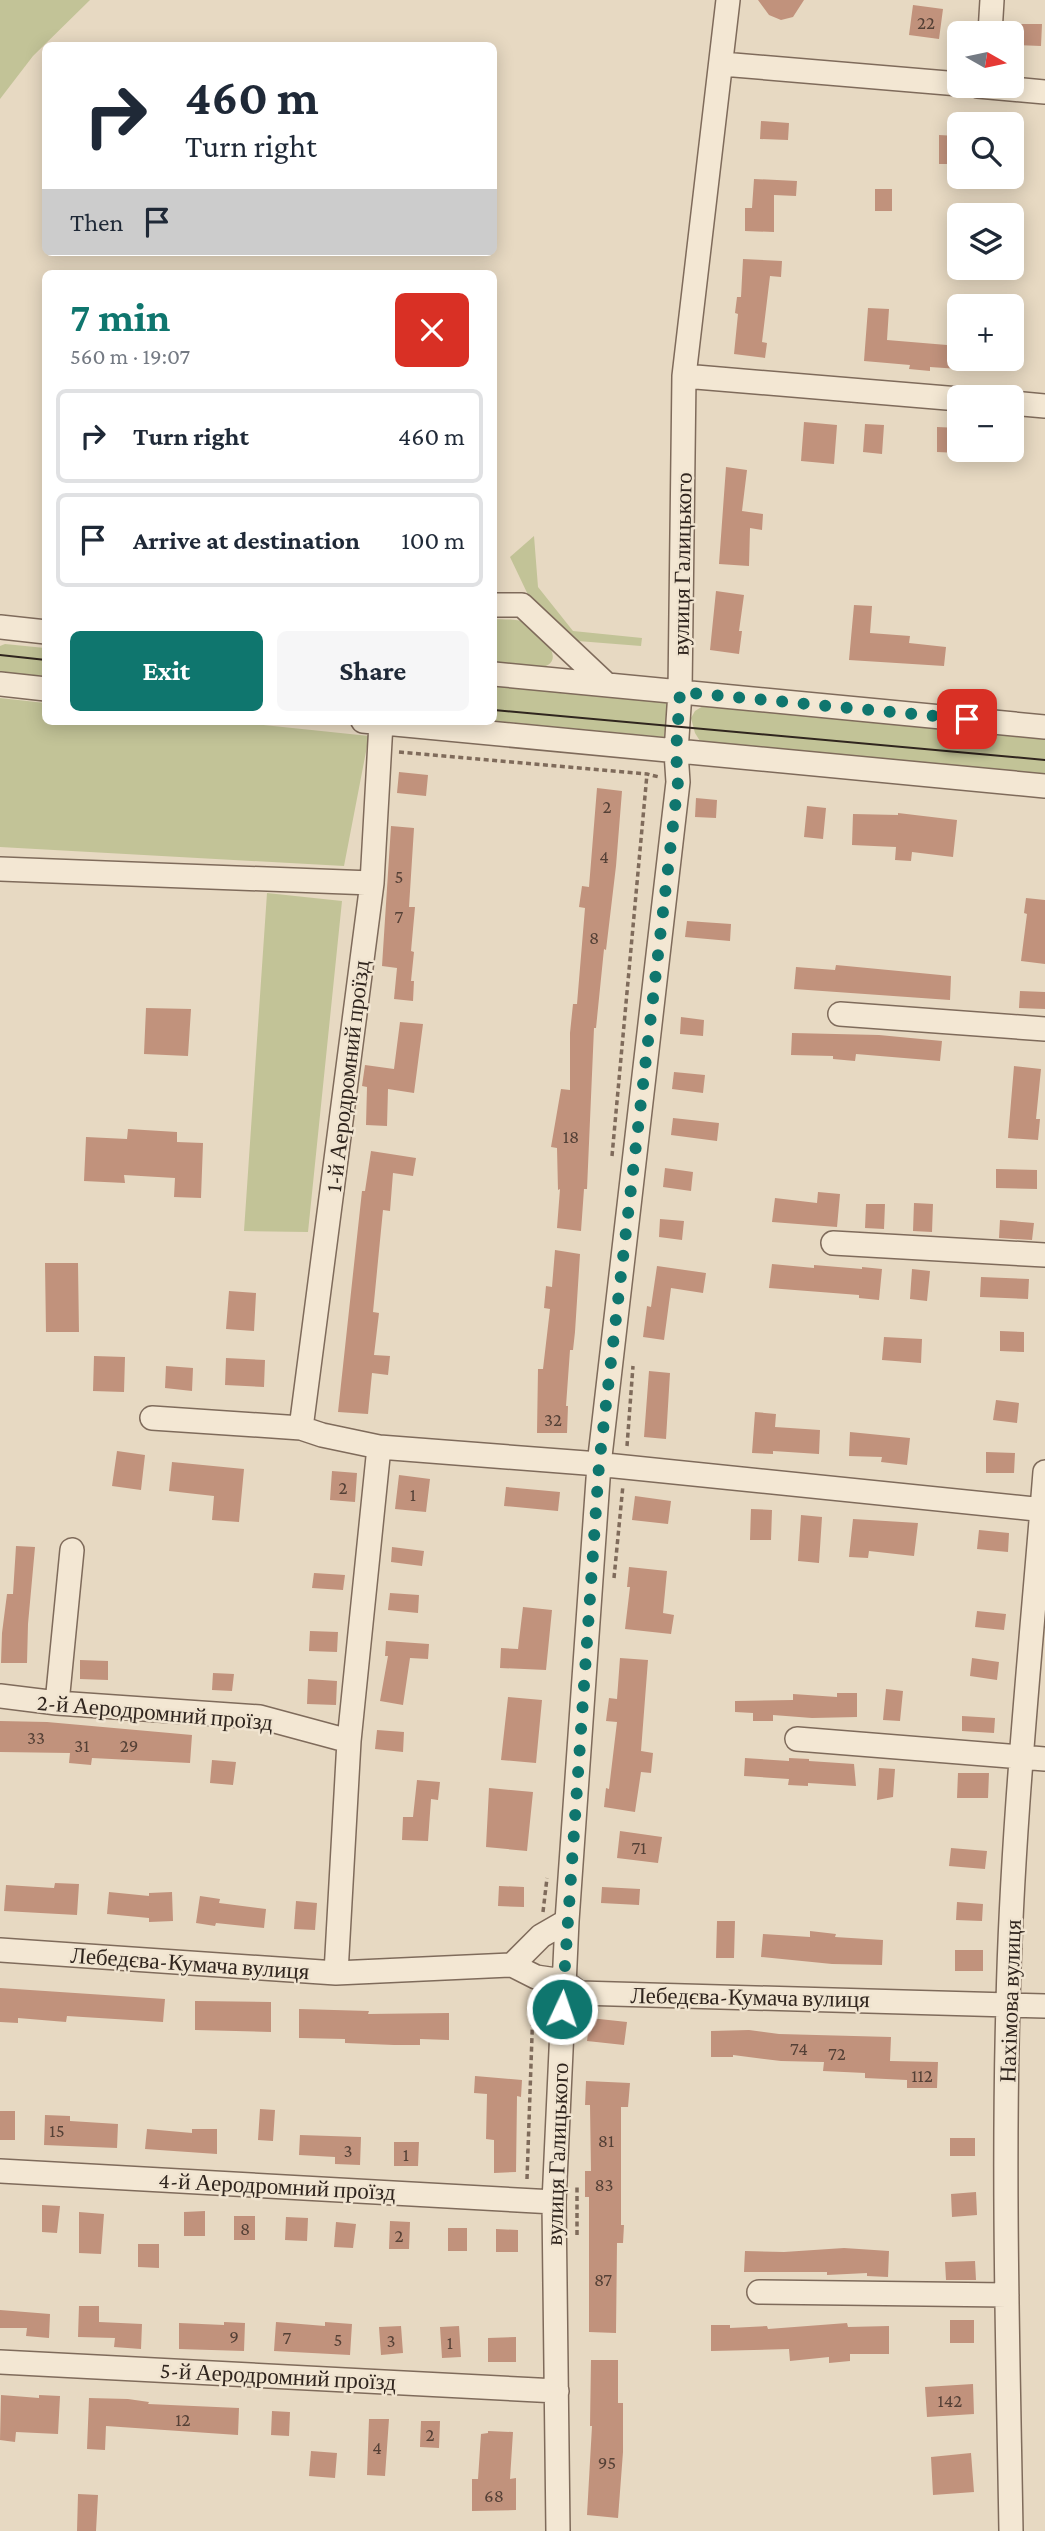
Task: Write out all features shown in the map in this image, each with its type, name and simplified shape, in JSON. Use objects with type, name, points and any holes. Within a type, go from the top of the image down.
[{"type":"street","name":"вулиця Галицького","points":[[558,2531],[554,2202],[556,1980],[567,1921],[599,1465],[678,782],[676,752],[680,692],[684,376],[728,0]]},
{"type":"street","points":[[991,21],[992,0]]},
{"type":"street","points":[[722,64],[947,83]]},
{"type":"street","points":[[1024,90],[1045,92]]},
{"type":"street","points":[[684,376],[947,398]]},
{"type":"street","points":[[1024,404],[1045,406]]},
{"type":"street","points":[[497,605],[522,605],[607,685]]},
{"type":"street","points":[[0,627],[42,632]]},
{"type":"street","points":[[497,674],[1045,727]]},
{"type":"street","points":[[0,684],[42,689]]},
{"type":"street","name":"1-й Аеродромний проїзд","points":[[301,1428],[373,883],[372,725]]},
{"type":"street","points":[[402,725],[1045,786]]},
{"type":"street","points":[[0,869],[373,883]]},
{"type":"street","points":[[840,1014],[1045,1029]]},
{"type":"street","points":[[833,1243],[1045,1255]]},
{"type":"street","points":[[152,1418],[301,1428],[379,1447],[599,1465],[1043,1510]]},
{"type":"street","points":[[336,1973],[349,1741],[379,1447]]},
{"type":"street","name":"Нахімова вулиця","points":[[1011,2531],[1007,2295],[1008,2003],[1021,1757],[1045,1472]]},
{"type":"street","points":[[57,1703],[72,1550]]},
{"type":"street","name":"2-й Аеродромний проїзд","points":[[0,1696],[57,1703],[260,1717],[349,1741]]},
{"type":"street","points":[[797,1739],[1045,1759]]},
{"type":"street","points":[[512,1965],[541,1936],[567,1921]]},
{"type":"street","name":"Лебедєва-Кумача вулиця","points":[[0,1950],[336,1973],[512,1965],[536,1977],[556,1980],[579,1993],[1045,2006]]},
{"type":"street","name":"4-й Аеродромний проїзд","points":[[0,2171],[554,2202]]},
{"type":"street","points":[[759,2292],[1007,2295]]},
{"type":"street","name":"5-й Аеродромний проїзд","points":[[0,2362],[557,2391]]},
{"type":"path","points":[[391,751],[647,774],[678,782]]},
{"type":"path","points":[[612,1156],[647,774]]},
{"type":"path","points":[[526,2200],[533,2007],[556,1980]]},
{"type":"green space","points":[[0,0],[90,0],[47,42],[42,42],[42,47],[0,99]]},
{"type":"green space","points":[[534,536],[538,587],[573,631],[642,638],[641,646],[565,640],[530,599],[510,557]]},
{"type":"green space","points":[[497,619],[526,623],[542,636],[551,649],[552,661],[548,665],[522,667],[497,663]]},
{"type":"green space","points":[[5,644],[42,648],[42,676],[0,672],[0,646]]},
{"type":"green space","points":[[497,686],[669,703],[664,737],[497,721]]},
{"type":"green space","points":[[0,698],[42,703],[42,725],[263,725],[369,736],[344,866],[0,847]]},
{"type":"green space","points":[[703,706],[1045,739],[1045,775],[700,741],[691,718],[695,711]]},
{"type":"green space","points":[[267,893],[342,901],[308,1232],[244,1231]]},
{"type":"building","points":[[758,0],[804,0],[793,17],[781,20],[769,15]]},
{"type":"building","points":[[913,5],[943,9],[939,39],[909,35]]},
{"type":"building","points":[[1024,24],[1042,24],[1041,46],[1024,45]]},
{"type":"building","points":[[761,121],[789,123],[788,140],[760,139]]},
{"type":"building","points":[[939,135],[947,135],[947,164],[939,164]]},
{"type":"building","points":[[754,179],[797,181],[796,196],[774,195],[774,232],[745,231],[745,208],[752,208]]},
{"type":"building","points":[[875,189],[892,189],[892,211],[875,211]]},
{"type":"building","points":[[743,259],[782,261],[781,277],[770,276],[762,342],[767,343],[765,358],[734,354],[738,314],[735,313],[737,297],[741,297]]},
{"type":"building","points":[[868,308],[889,309],[887,340],[947,345],[947,368],[930,367],[930,371],[909,369],[910,365],[864,361]]},
{"type":"building","points":[[804,422],[837,425],[834,464],[801,461]]},
{"type":"building","points":[[865,424],[884,425],[882,454],[863,452]]},
{"type":"building","points":[[937,427],[947,427],[947,452],[937,452]]},
{"type":"building","points":[[726,467],[747,470],[742,511],[763,514],[762,530],[750,528],[749,566],[719,564]]},
{"type":"building","points":[[716,591],[744,595],[739,654],[710,650]]},
{"type":"building","points":[[854,605],[872,606],[870,633],[910,636],[909,643],[946,647],[944,666],[849,660]]},
{"type":"building","points":[[399,772],[428,775],[426,796],[397,793]]},
{"type":"building","points":[[597,788],[622,791],[616,866],[594,1028],[587,1189],[584,1189],[581,1231],[557,1228],[560,1189],[558,1190],[557,1148],[551,1147],[561,1089],[570,1090],[570,1033],[573,1004],[577,1004],[585,908],[579,907],[582,886],[589,887]]},
{"type":"building","points":[[696,798],[717,800],[716,818],[695,817]]},
{"type":"building","points":[[807,806],[826,808],[823,839],[804,837]]},
{"type":"building","points":[[898,813],[957,820],[953,857],[912,852],[911,861],[895,860],[896,847],[852,845],[853,814]]},
{"type":"building","points":[[391,826],[414,828],[409,907],[415,907],[411,951],[414,952],[411,981],[414,981],[413,1001],[394,999],[397,968],[382,966]]},
{"type":"building","points":[[1026,898],[1045,900],[1045,964],[1021,961],[1027,914],[1024,913]]},
{"type":"building","points":[[687,921],[731,924],[730,941],[685,937]]},
{"type":"building","points":[[836,965],[951,976],[950,1000],[794,989],[796,967],[835,970]]},
{"type":"building","points":[[1020,991],[1045,992],[1045,1009],[1019,1008]]},
{"type":"building","points":[[146,1008],[191,1009],[188,1056],[144,1054]]},
{"type":"building","points":[[681,1017],[704,1020],[703,1036],[680,1034]]},
{"type":"building","points":[[400,1022],[423,1024],[414,1093],[388,1089],[387,1126],[366,1125],[367,1087],[362,1086],[365,1065],[394,1069]]},
{"type":"building","points":[[792,1033],[879,1035],[942,1041],[940,1061],[856,1054],[855,1061],[833,1059],[833,1056],[791,1055]]},
{"type":"building","points":[[1014,1066],[1041,1069],[1036,1119],[1040,1119],[1038,1140],[1008,1138]]},
{"type":"building","points":[[674,1072],[705,1075],[703,1093],[672,1089]]},
{"type":"building","points":[[673,1118],[719,1123],[717,1141],[671,1135]]},
{"type":"building","points":[[128,1129],[177,1132],[177,1142],[203,1143],[201,1198],[174,1197],[175,1178],[124,1175],[125,1183],[84,1181],[86,1137],[127,1139]]},
{"type":"building","points":[[371,1151],[416,1158],[413,1176],[393,1173],[390,1211],[383,1210],[373,1312],[379,1313],[374,1355],[390,1356],[388,1375],[372,1373],[368,1414],[338,1412],[362,1191],[365,1191]]},
{"type":"building","points":[[665,1168],[693,1172],[691,1191],[663,1187]]},
{"type":"building","points":[[996,1169],[1037,1170],[1037,1189],[996,1188]]},
{"type":"building","points":[[818,1192],[840,1194],[837,1227],[772,1222],[775,1198],[817,1203]]},
{"type":"building","points":[[914,1203],[933,1204],[932,1232],[913,1231]]},
{"type":"building","points":[[866,1204],[885,1204],[884,1229],[865,1228]]},
{"type":"building","points":[[660,1219],[684,1221],[682,1240],[659,1237]]},
{"type":"building","points":[[1000,1220],[1034,1223],[1032,1240],[999,1238]]},
{"type":"building","points":[[555,1250],[580,1254],[575,1332],[573,1350],[570,1350],[567,1433],[537,1433],[538,1369],[543,1369],[550,1309],[544,1308],[546,1286],[552,1287]]},
{"type":"building","points":[[45,1263],[78,1263],[79,1332],[46,1332]]},
{"type":"building","points":[[772,1264],[882,1269],[879,1300],[859,1298],[859,1295],[769,1288]]},
{"type":"building","points":[[657,1266],[706,1273],[703,1293],[671,1288],[664,1340],[643,1337]]},
{"type":"building","points":[[912,1269],[930,1271],[927,1301],[910,1299]]},
{"type":"building","points":[[981,1277],[1029,1279],[1028,1299],[980,1297]]},
{"type":"building","points":[[229,1291],[256,1293],[254,1331],[226,1329]]},
{"type":"building","points":[[1000,1331],[1024,1332],[1024,1352],[1000,1351]]},
{"type":"building","points":[[884,1337],[922,1339],[921,1363],[882,1360]]},
{"type":"building","points":[[94,1356],[125,1357],[124,1392],[93,1391]]},
{"type":"building","points":[[226,1358],[265,1360],[264,1387],[225,1385]]},
{"type":"building","points":[[166,1366],[193,1368],[192,1391],[165,1388]]},
{"type":"building","points":[[649,1371],[670,1373],[666,1439],[644,1437]]},
{"type":"building","points":[[996,1400],[1019,1403],[1017,1423],[993,1420]]},
{"type":"building","points":[[755,1412],[776,1414],[775,1427],[820,1430],[819,1454],[773,1451],[773,1454],[752,1453]]},
{"type":"building","points":[[850,1432],[910,1438],[907,1465],[881,1462],[882,1457],[849,1456]]},
{"type":"building","points":[[117,1451],[145,1455],[141,1490],[112,1486]]},
{"type":"building","points":[[986,1452],[1015,1453],[1014,1473],[986,1473]]},
{"type":"building","points":[[172,1462],[244,1469],[239,1522],[212,1520],[214,1496],[169,1491]]},
{"type":"building","points":[[332,1471],[357,1473],[355,1502],[330,1500]]},
{"type":"building","points":[[399,1475],[430,1479],[426,1512],[395,1509]]},
{"type":"building","points":[[506,1487],[560,1492],[558,1511],[504,1506]]},
{"type":"building","points":[[635,1496],[671,1501],[668,1524],[632,1520]]},
{"type":"building","points":[[751,1509],[772,1510],[771,1540],[750,1540]]},
{"type":"building","points":[[801,1515],[822,1517],[819,1563],[798,1561]]},
{"type":"building","points":[[853,1519],[918,1523],[914,1556],[869,1551],[868,1558],[849,1557]]},
{"type":"building","points":[[979,1530],[1009,1533],[1008,1552],[977,1549]]},
{"type":"building","points":[[16,1546],[35,1547],[27,1663],[1,1663],[7,1594],[13,1594]]},
{"type":"building","points":[[392,1547],[424,1551],[422,1566],[391,1562]]},
{"type":"building","points":[[629,1567],[667,1571],[663,1613],[674,1615],[671,1634],[625,1629],[630,1587],[627,1587]]},
{"type":"building","points":[[314,1573],[345,1575],[343,1590],[312,1588]]},
{"type":"building","points":[[390,1593],[419,1595],[418,1613],[388,1610]]},
{"type":"building","points":[[523,1607],[552,1610],[546,1670],[500,1668],[501,1648],[518,1649]]},
{"type":"building","points":[[977,1611],[1006,1614],[1004,1630],[975,1627]]},
{"type":"building","points":[[310,1631],[338,1632],[337,1652],[309,1651]]},
{"type":"building","points":[[386,1641],[429,1644],[428,1659],[410,1658],[403,1705],[380,1701],[388,1656],[385,1656]]},
{"type":"building","points":[[620,1658],[648,1660],[641,1751],[653,1753],[651,1773],[641,1772],[635,1812],[604,1807],[606,1788],[609,1789],[617,1722],[606,1721],[609,1698],[617,1699]]},
{"type":"building","points":[[972,1658],[999,1662],[997,1680],[970,1676]]},
{"type":"building","points":[[80,1660],[108,1661],[108,1680],[80,1679]]},
{"type":"building","points":[[213,1673],[234,1674],[232,1691],[212,1690]]},
{"type":"building","points":[[308,1679],[337,1681],[336,1705],[307,1704]]},
{"type":"building","points":[[886,1689],[903,1691],[900,1721],[883,1720]]},
{"type":"building","points":[[837,1693],[857,1693],[857,1717],[773,1715],[773,1721],[753,1721],[753,1713],[735,1712],[735,1701],[793,1700],[793,1694],[837,1697]]},
{"type":"building","points":[[508,1697],[542,1700],[536,1763],[501,1760]]},
{"type":"building","points":[[962,1716],[995,1718],[994,1733],[962,1731]]},
{"type":"building","points":[[0,1721],[47,1722],[192,1735],[190,1763],[92,1758],[91,1765],[69,1763],[70,1753],[0,1752]]},
{"type":"building","points":[[377,1730],[404,1732],[403,1752],[375,1749]]},
{"type":"building","points":[[745,1758],[789,1761],[789,1758],[809,1759],[854,1764],[856,1786],[808,1783],[808,1786],[788,1785],[789,1779],[744,1776]]},
{"type":"building","points":[[212,1760],[236,1762],[233,1785],[210,1783]]},
{"type":"building","points":[[879,1768],[895,1769],[893,1797],[877,1800]]},
{"type":"building","points":[[958,1773],[989,1773],[988,1798],[957,1798]]},
{"type":"building","points":[[417,1780],[440,1782],[438,1800],[431,1799],[428,1841],[402,1840],[403,1817],[413,1817]]},
{"type":"building","points":[[489,1788],[533,1792],[527,1851],[486,1847]]},
{"type":"building","points":[[620,1831],[662,1837],[658,1863],[617,1858]]},
{"type":"building","points":[[951,1848],[987,1851],[985,1869],[949,1866]]},
{"type":"building","points":[[55,1883],[79,1884],[77,1915],[4,1911],[6,1885],[54,1888]]},
{"type":"building","points":[[499,1886],[524,1887],[524,1907],[498,1906]]},
{"type":"building","points":[[602,1887],[640,1889],[639,1905],[601,1903]]},
{"type":"building","points":[[109,1892],[149,1896],[149,1893],[172,1892],[173,1921],[149,1922],[149,1918],[107,1914]]},
{"type":"building","points":[[200,1896],[220,1899],[219,1903],[266,1909],[264,1928],[196,1923]]},
{"type":"building","points":[[296,1901],[317,1903],[315,1930],[294,1929]]},
{"type":"building","points":[[957,1902],[983,1904],[982,1921],[956,1920]]},
{"type":"building","points":[[717,1921],[735,1921],[734,1958],[716,1958]]},
{"type":"building","points":[[810,1931],[836,1934],[835,1937],[883,1940],[882,1965],[832,1964],[761,1957],[763,1934],[810,1937]]},
{"type":"building","points":[[955,1950],[983,1950],[983,1971],[955,1971]]},
{"type":"building","points":[[0,1988],[165,1999],[163,2022],[67,2016],[66,2022],[18,2018],[18,2023],[0,2022]]},
{"type":"building","points":[[195,2001],[271,2002],[271,2032],[195,2030]]},
{"type":"building","points":[[299,2009],[369,2011],[368,2014],[449,2013],[449,2040],[420,2039],[420,2045],[394,2045],[345,2043],[345,2039],[299,2038]]},
{"type":"building","points":[[590,2018],[627,2022],[624,2045],[587,2041]]},
{"type":"building","points":[[749,2030],[779,2034],[891,2037],[890,2061],[938,2062],[937,2088],[907,2088],[907,2080],[865,2078],[865,2073],[823,2071],[824,2062],[781,2061],[733,2055],[711,2057],[711,2031]]},
{"type":"building","points":[[475,2076],[522,2080],[521,2097],[517,2096],[516,2172],[494,2173],[494,2140],[486,2139],[487,2094],[474,2093]]},
{"type":"building","points":[[586,2081],[630,2083],[628,2107],[621,2107],[621,2225],[624,2225],[623,2243],[617,2243],[616,2333],[589,2332],[589,2197],[585,2197],[585,2171],[591,2171],[590,2105],[585,2105]]},
{"type":"building","points":[[260,2109],[275,2110],[273,2141],[258,2140]]},
{"type":"building","points":[[0,2111],[15,2111],[15,2140],[0,2140]]},
{"type":"building","points":[[45,2115],[70,2116],[70,2121],[118,2124],[117,2148],[44,2145]]},
{"type":"building","points":[[147,2129],[192,2133],[192,2129],[217,2129],[217,2154],[145,2149]]},
{"type":"building","points":[[300,2135],[361,2137],[360,2165],[335,2164],[335,2157],[299,2155]]},
{"type":"building","points":[[950,2138],[975,2138],[975,2156],[950,2156]]},
{"type":"building","points":[[394,2142],[419,2142],[418,2166],[394,2166]]},
{"type":"building","points":[[976,2192],[977,2215],[952,2217],[951,2194]]},
{"type":"building","points":[[42,2205],[60,2206],[57,2233],[42,2232]]},
{"type":"building","points":[[205,2211],[205,2236],[184,2236],[184,2212]]},
{"type":"building","points":[[79,2212],[104,2214],[101,2254],[79,2253]]},
{"type":"building","points":[[234,2216],[255,2216],[255,2240],[234,2240]]},
{"type":"building","points":[[286,2217],[308,2218],[307,2241],[285,2240]]},
{"type":"building","points":[[390,2221],[410,2222],[409,2249],[389,2249]]},
{"type":"building","points":[[336,2222],[356,2224],[353,2248],[334,2247]]},
{"type":"building","points":[[448,2228],[467,2228],[467,2251],[448,2251]]},
{"type":"building","points":[[496,2229],[518,2230],[518,2252],[496,2252]]},
{"type":"building","points":[[138,2244],[159,2244],[159,2268],[138,2267]]},
{"type":"building","points":[[844,2248],[889,2251],[888,2277],[867,2276],[867,2273],[827,2275],[827,2272],[744,2272],[745,2251],[784,2252]]},
{"type":"building","points":[[975,2261],[976,2280],[946,2280],[945,2262]]},
{"type":"building","points":[[79,2306],[99,2306],[99,2322],[142,2324],[141,2349],[114,2347],[115,2338],[78,2337]]},
{"type":"building","points":[[0,2310],[50,2314],[49,2338],[26,2336],[27,2328],[0,2328]]},
{"type":"building","points":[[950,2320],[974,2320],[974,2343],[950,2343]]},
{"type":"building","points":[[224,2322],[245,2323],[244,2351],[179,2349],[179,2323],[224,2325]]},
{"type":"building","points":[[276,2322],[325,2326],[325,2322],[352,2324],[350,2355],[274,2351]]},
{"type":"building","points":[[847,2323],[848,2327],[889,2326],[889,2354],[850,2354],[850,2361],[829,2363],[829,2357],[790,2361],[789,2349],[711,2351],[711,2325],[730,2325],[730,2328],[767,2326],[768,2329]]},
{"type":"building","points":[[401,2326],[403,2353],[381,2355],[379,2327]]},
{"type":"building","points":[[459,2326],[461,2357],[442,2358],[440,2327]]},
{"type":"building","points":[[516,2337],[516,2362],[488,2362],[488,2338]]},
{"type":"building","points":[[591,2360],[618,2360],[618,2403],[623,2403],[623,2452],[618,2518],[587,2515],[592,2426]]},
{"type":"building","points":[[973,2384],[974,2414],[927,2417],[925,2387]]},
{"type":"building","points":[[1,2395],[39,2398],[39,2395],[60,2396],[58,2434],[16,2432],[15,2442],[0,2440]]},
{"type":"building","points":[[89,2398],[239,2408],[238,2435],[106,2426],[105,2450],[87,2449]]},
{"type":"building","points":[[272,2411],[290,2412],[289,2436],[271,2435]]},
{"type":"building","points":[[369,2419],[389,2419],[385,2476],[367,2475]]},
{"type":"building","points":[[421,2421],[440,2421],[439,2448],[420,2447]]},
{"type":"building","points":[[488,2431],[513,2432],[510,2479],[516,2478],[516,2510],[472,2511],[472,2479],[478,2479],[481,2434]]},
{"type":"building","points":[[311,2451],[337,2453],[335,2478],[309,2476]]},
{"type":"building","points":[[971,2453],[974,2492],[933,2495],[931,2457]]},
{"type":"building","points":[[78,2494],[98,2495],[96,2531],[77,2531]]},
{"type":"tram line","points":[[0,655],[42,660]]},
{"type":"tram line","points":[[497,710],[1045,760]]},
{"type":"route","points":[[562,2009],[599,1465],[678,782],[676,752],[680,692],[967,719]]}]
